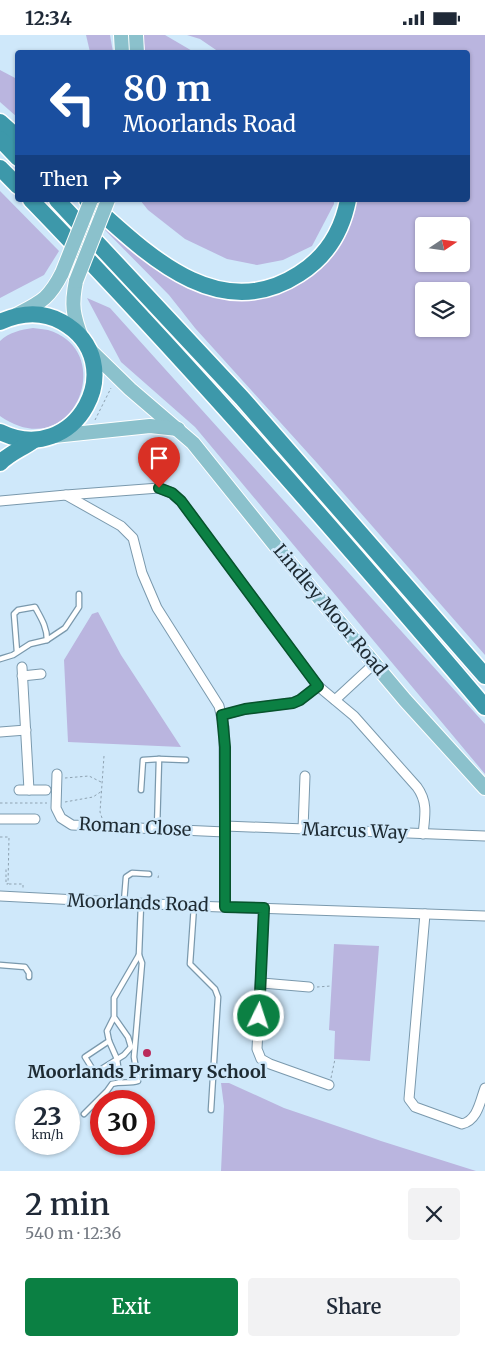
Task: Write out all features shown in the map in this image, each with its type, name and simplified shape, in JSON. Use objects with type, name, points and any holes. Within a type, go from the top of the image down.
[{"type":"highway","points":[[0,122],[15,135]]},
{"type":"highway","points":[[0,139],[15,155]]},
{"type":"highway","points":[[0,168],[15,183]]},
{"type":"highway","points":[[33,202],[237,422],[485,707]]},
{"type":"highway","points":[[60,202],[242,398],[485,676]]},
{"type":"highway","points":[[89,202],[145,252],[162,264],[182,276],[205,286],[229,292],[249,292],[264,289],[293,278],[308,269],[329,246],[339,230],[348,202]]},
{"type":"highway","points":[[0,431],[20,439],[34,440],[54,436],[68,429],[79,419],[88,405],[94,388],[94,367],[85,344],[71,327],[54,317],[37,313],[6,319]]},
{"type":"highway","points":[[2,458],[34,440]]},
{"type":"main road","points":[[121,35],[122,50]]},
{"type":"main road","points":[[136,35],[137,50]]},
{"type":"main road","points":[[6,319],[43,301],[54,288],[62,273],[90,202]]},
{"type":"main road","points":[[85,344],[75,318],[72,299],[76,281],[107,202]]},
{"type":"main road","name":"Lindley Moor Road","points":[[85,344],[116,375],[178,429],[200,451],[405,700],[485,787]]},
{"type":"main road","points":[[54,436],[150,426],[178,429]]},
{"type":"street","points":[[0,501],[159,488],[172,493],[181,501],[318,686],[354,716],[423,796],[426,804],[423,834]]},
{"type":"street","points":[[66,495],[121,526],[133,538],[148,591],[219,706],[224,727],[225,907]]},
{"type":"street","points":[[335,700],[375,663]]},
{"type":"street","points":[[29,790],[22,671],[41,674]]},
{"type":"street","points":[[222,715],[245,709],[293,703],[318,686]]},
{"type":"street","points":[[0,732],[26,730]]},
{"type":"street","name":"Roman Close","points":[[57,776],[56,808],[61,818],[72,825],[157,829],[225,829]]},
{"type":"street","points":[[303,829],[305,776]]},
{"type":"street","points":[[19,790],[46,790]]},
{"type":"street","points":[[0,819],[35,819]]},
{"type":"street","name":"Marcus Way","points":[[225,829],[303,829],[485,837]]},
{"type":"street","name":"Moorlands Road","points":[[0,896],[194,907],[485,916]]},
{"type":"street","points":[[264,908],[262,983],[257,1049],[261,1059],[270,1065],[329,1085]]},
{"type":"street","points":[[424,914],[409,1099],[415,1107],[462,1124],[469,1122],[474,1117],[485,1088]]},
{"type":"street","points":[[262,983],[309,987]]},
{"type":"lane","points":[[0,659],[12,655],[30,644],[47,640],[65,628],[79,607],[79,594]]},
{"type":"lane","points":[[17,652],[14,613],[18,610],[35,607],[44,622],[47,640]]},
{"type":"lane","points":[[157,829],[159,759]]},
{"type":"lane","points":[[141,790],[143,760],[186,760]]},
{"type":"lane","points":[[124,903],[126,877],[132,873],[149,874]]},
{"type":"lane","points":[[84,1114],[108,1091],[112,1084],[120,1081],[133,1083],[138,1081],[134,1057],[142,963],[140,955],[141,904]]},
{"type":"lane","points":[[194,907],[190,964],[215,989],[218,997],[211,1110]]},
{"type":"lane","points":[[120,1081],[117,1059],[109,1041],[108,1031],[114,1017],[114,998],[140,955]]},
{"type":"lane","points":[[0,965],[25,967],[29,977]]},
{"type":"lane","points":[[109,1041],[85,1057],[95,1073],[124,1055],[131,1047],[128,1037],[114,1017]]},
{"type":"path","points":[[90,432],[116,375]]},
{"type":"path","points":[[102,819],[100,812],[104,756]]},
{"type":"path","points":[[57,776],[90,775],[102,783]]},
{"type":"path","points":[[0,803],[56,803],[94,797],[102,791]]},
{"type":"path","points":[[0,837],[9,837],[8,884]]},
{"type":"path","points":[[6,868],[6,884],[8,884]]},
{"type":"path","points":[[158,878],[159,873]]},
{"type":"path","points":[[8,884],[23,884]]},
{"type":"path","points":[[309,987],[331,986]]},
{"type":"path","points":[[329,1085],[335,1059]]},
{"type":"shaded area","points":[[86,35],[110,35],[113,50],[90,50]]},
{"type":"shaded area","points":[[143,35],[165,35],[191,50],[145,50]]},
{"type":"shaded area","points":[[187,35],[485,35],[485,655],[317,463],[195,328],[169,295],[105,230],[107,223],[204,290],[299,279],[352,202],[470,202],[470,50],[216,50],[200,39]]},
{"type":"shaded area","points":[[0,70],[15,78],[15,115],[0,102]]},
{"type":"shaded area","points":[[0,191],[59,251],[44,275],[0,298]]},
{"type":"shaded area","points":[[142,202],[334,202],[312,246],[283,260],[257,265],[227,259],[185,239],[148,210]]},
{"type":"shaded area","points":[[87,298],[110,308],[485,724],[485,774],[195,427],[121,362]]},
{"type":"shaded area","points":[[33,328],[48,330],[69,342],[81,359],[83,380],[78,400],[66,417],[48,427],[26,428],[0,416],[0,341],[11,333]]},
{"type":"shaded area","points":[[98,612],[121,655],[181,747],[68,742],[64,660],[92,614]]},
{"type":"shaded area","points":[[334,944],[379,946],[370,1061],[334,1059],[335,1031],[329,1030]]},
{"type":"shaded area","points":[[221,1083],[229,1083],[284,1108],[476,1171],[221,1171],[224,1106]]},
{"type":"place","name":"Moorlands Primary School","points":[[147,1053]]},
{"type":"route","points":[[159,488],[172,493],[181,501],[318,686],[293,703],[245,709],[222,715],[225,747],[225,907],[264,908],[259,1016]]}]
